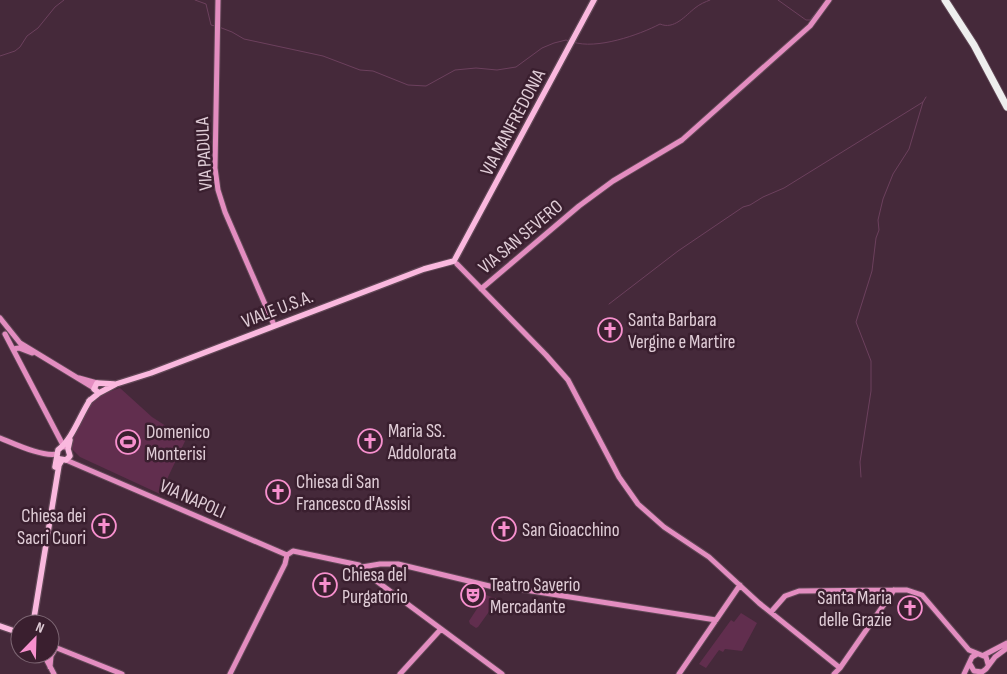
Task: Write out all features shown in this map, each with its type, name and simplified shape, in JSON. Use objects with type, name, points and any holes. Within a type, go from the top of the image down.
[{"type":"highway","points":[[946,0],[1007,102]]},
{"type":"highway","points":[[988,68],[1007,107]]},
{"type":"main road","name":"VIA MANFREDONIA","points":[[454,263],[594,0]]},
{"type":"main road","name":"VIALE U.S.A.","points":[[63,454],[84,409],[99,388],[151,373],[424,268],[437,264],[454,263]]},
{"type":"main road","points":[[34,614],[51,509],[63,454]]},
{"type":"street","name":"VIA PADULA","points":[[218,0],[215,168],[218,190],[225,212],[274,325]]},
{"type":"street","name":"VIA SAN SEVERO","points":[[481,289],[579,206],[613,181],[682,140],[810,26],[829,0]]},
{"type":"street","points":[[454,263],[546,354],[568,380],[619,477],[638,504],[664,527],[709,557],[765,607],[840,668]]},
{"type":"street","points":[[1,319],[7,333],[18,347],[22,363]]},
{"type":"street","points":[[7,333],[0,335],[18,347],[36,354]]},
{"type":"street","points":[[18,347],[36,354],[99,388]]},
{"type":"street","points":[[18,347],[22,363],[60,439],[63,454]]},
{"type":"street","points":[[20,357],[28,352]]},
{"type":"street","name":"VIA NAPOLI","points":[[0,438],[42,453],[52,455],[63,454],[77,464],[286,555]]},
{"type":"street","points":[[230,674],[285,564],[286,555],[293,551],[362,567],[380,564],[406,566],[506,590],[519,589],[716,620]]},
{"type":"street","points":[[362,567],[371,577],[502,674]]},
{"type":"street","points":[[679,674],[740,585]]},
{"type":"street","points":[[834,674],[894,590]]},
{"type":"street","points":[[771,612],[785,596],[799,591],[907,590],[922,595],[970,650],[977,654],[984,655],[1007,643]]},
{"type":"street","points":[[765,607],[776,605]]},
{"type":"street","points":[[776,605],[776,616]]},
{"type":"street","points":[[400,674],[441,629]]},
{"type":"street","points":[[970,650],[970,661],[975,673],[984,671],[988,664],[1007,648]]},
{"type":"street","points":[[60,649],[122,674]]},
{"type":"street","points":[[60,654],[67,652]]},
{"type":"street","points":[[964,674],[970,661],[977,654]]},
{"type":"street","points":[[984,655],[988,664]]},
{"type":"street","points":[[49,664],[54,674]]},
{"type":"shaded area","name":"Domenico Monterisi","points":[[120,388],[152,417],[186,439],[160,494],[80,457],[71,448],[72,444],[70,444],[88,406],[91,406],[90,403],[99,395]]},
{"type":"shaded area","points":[[486,595],[498,599],[476,628],[469,621]]},
{"type":"shaded area","points":[[741,613],[757,623],[742,651],[725,649],[723,652],[719,650],[706,668],[699,664],[731,620],[734,622]]},
{"type":"waterway","points":[[0,56],[15,51],[20,47],[27,36],[38,28],[55,7],[64,0]]},
{"type":"waterway","points":[[195,0],[206,4],[211,25],[215,26]]},
{"type":"waterway","points":[[573,42],[582,44],[605,43],[641,33],[660,24],[675,24],[702,3],[710,0]]},
{"type":"waterway","points":[[778,0],[806,20],[810,20],[826,0]]},
{"type":"waterway","points":[[219,27],[244,39],[323,56],[360,70],[373,71],[408,85],[426,86],[455,70],[476,68],[497,70],[516,67],[542,48],[554,43],[569,41]]},
{"type":"waterway","points":[[609,304],[678,251],[743,207],[784,188],[923,102],[926,97]]},
{"type":"waterway","points":[[861,477],[860,462],[871,391],[871,361],[856,322],[872,271],[876,238],[879,230],[878,220],[883,199],[893,174],[909,149],[923,102]]},
{"type":"place","name":"Santa Barbara Vergine e Martire","points":[[610,330]]},
{"type":"place","name":"Maria SS. Addolorata","points":[[370,441]]},
{"type":"place","name":"Domenico Monterisi","points":[[128,442]]},
{"type":"place","name":"Chiesa di San Francesco d'Assisi","points":[[278,492]]},
{"type":"place","name":"Chiesa dei Sacri Cuori","points":[[104,526]]},
{"type":"place","name":"San Gioacchino","points":[[504,529]]},
{"type":"place","name":"Chiesa del Purgatorio","points":[[325,585]]},
{"type":"place","name":"Teatro Saverio Mercadante","points":[[473,595]]},
{"type":"place","name":"Santa Maria delle Grazie","points":[[910,608]]}]
